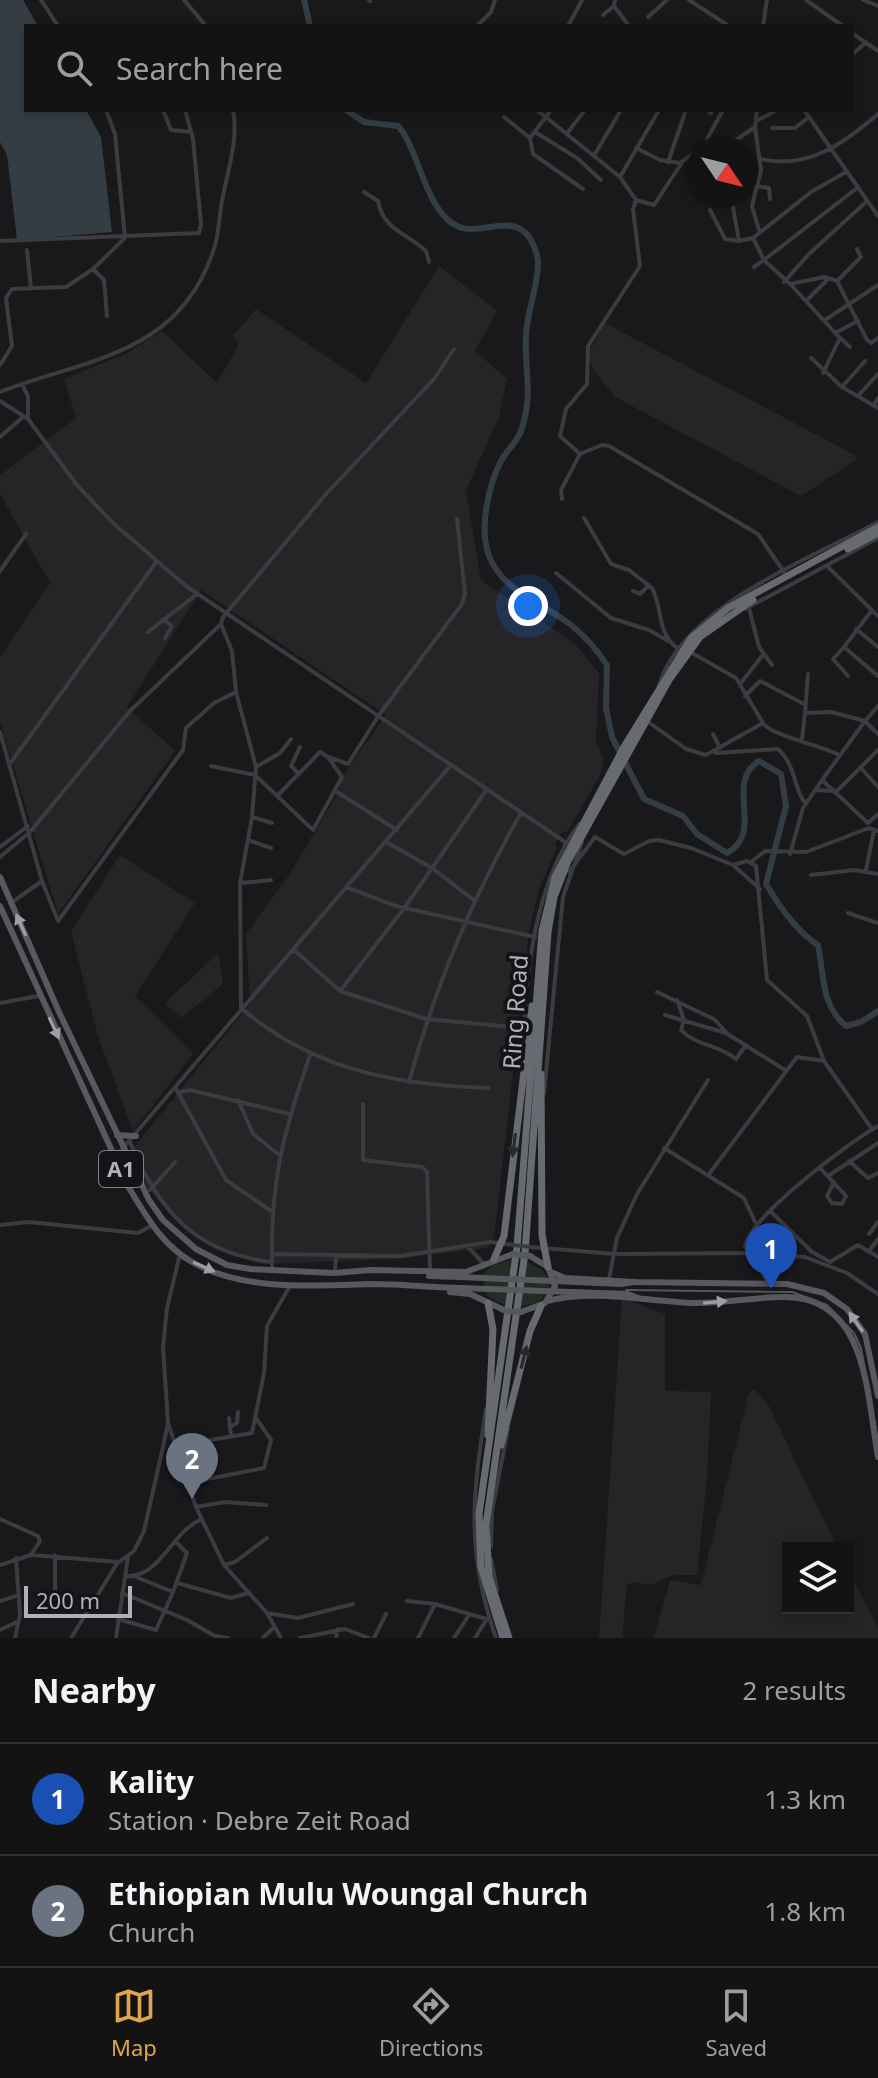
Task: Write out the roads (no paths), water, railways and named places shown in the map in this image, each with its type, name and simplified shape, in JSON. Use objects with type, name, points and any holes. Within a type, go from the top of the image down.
[{"type":"highway","name":"Ring Road","points":[[508,1638],[481,1567],[479,1514],[517,1247],[539,968],[549,897],[563,859],[662,687],[689,649],[708,629],[878,530]]},
{"type":"highway","name":"Ring Road","points":[[629,747],[647,721],[662,687]]},
{"type":"highway","name":"Ring Road","points":[[508,1638],[487,1567],[486,1525],[525,1253],[548,932],[554,897],[586,821]]},
{"type":"highway","points":[[494,1259],[502,1243],[522,1070],[539,968]]},
{"type":"highway","points":[[539,1061],[543,1099],[544,1248],[550,1270]]},
{"type":"highway","points":[[487,1465],[493,1329],[488,1303]]},
{"type":"highway","points":[[491,1485],[530,1331],[544,1304]]},
{"type":"main road","name":"A1","points":[[0,877],[117,1135],[156,1212],[176,1234],[216,1261],[334,1273],[375,1270],[466,1272],[513,1254],[530,1256],[550,1270]]},
{"type":"main road","name":"A1","points":[[0,906],[39,996],[151,1226],[180,1254],[224,1276],[452,1292],[506,1311],[521,1312],[544,1304]]},
{"type":"main road","points":[[117,1135],[136,1136]]},
{"type":"main road","points":[[485,1265],[478,1283],[488,1303]]},
{"type":"main road","points":[[550,1270],[565,1278],[809,1287],[847,1309],[865,1334],[878,1396]]},
{"type":"main road","points":[[544,1304],[555,1286],[550,1270]]},
{"type":"main road","points":[[363,1272],[621,1284],[634,1282]]},
{"type":"main road","points":[[359,1285],[628,1294],[638,1298]]},
{"type":"main road","points":[[544,1304],[563,1297],[703,1303],[792,1297],[824,1307],[847,1327],[858,1346],[878,1457]]},
{"type":"street","points":[[41,0],[57,24]]},
{"type":"street","points":[[184,0],[204,24]]},
{"type":"street","points":[[479,24],[491,12],[495,0]]},
{"type":"street","points":[[569,24],[582,0]]},
{"type":"street","points":[[648,17],[667,0]]},
{"type":"street","points":[[692,0],[726,24]]},
{"type":"street","points":[[806,0],[840,24]]},
{"type":"street","points":[[863,0],[878,6]]},
{"type":"street","points":[[763,24],[766,1]]},
{"type":"street","points":[[603,15],[615,3],[628,24]]},
{"type":"street","points":[[854,34],[878,51]]},
{"type":"street","points":[[854,53],[866,42]]},
{"type":"street","points":[[108,112],[115,134],[125,238]]},
{"type":"street","points":[[164,112],[171,130],[191,132]]},
{"type":"street","points":[[0,241],[193,235],[200,231],[191,132],[186,112]]},
{"type":"street","points":[[0,392],[83,368],[128,349],[170,319],[193,289],[215,246],[232,146],[233,112]]},
{"type":"street","points":[[540,112],[595,154],[620,177],[636,200],[654,205],[686,158]]},
{"type":"street","points":[[530,138],[549,112]]},
{"type":"street","points":[[568,132],[583,112]]},
{"type":"street","points":[[595,154],[618,112]]},
{"type":"street","points":[[620,177],[658,112]]},
{"type":"street","points":[[668,162],[685,112]]},
{"type":"street","points":[[709,136],[722,112]]},
{"type":"street","points":[[757,112],[755,127],[761,159],[758,179]]},
{"type":"street","points":[[757,120],[773,112]]},
{"type":"street","points":[[805,112],[878,216]]},
{"type":"street","points":[[761,159],[785,164],[833,149],[878,114]]},
{"type":"street","points":[[504,117],[530,138],[535,155],[583,189]]},
{"type":"street","points":[[772,128],[795,128],[809,117]]},
{"type":"street","points":[[742,136],[755,127]]},
{"type":"street","points":[[535,132],[577,158],[601,180]]},
{"type":"street","points":[[636,148],[668,162],[682,163]]},
{"type":"street","points":[[710,210],[725,239],[739,241],[753,238],[759,230],[846,172]]},
{"type":"street","points":[[758,186],[769,188],[770,199]]},
{"type":"street","points":[[754,267],[857,188]]},
{"type":"street","points":[[364,192],[378,201],[381,214],[396,232],[426,251],[429,262]]},
{"type":"street","points":[[580,454],[560,436],[560,427],[566,409],[587,384],[588,346],[640,266],[633,209],[636,200]]},
{"type":"street","points":[[787,283],[809,254],[867,201]]},
{"type":"street","points":[[733,208],[739,241]]},
{"type":"street","points":[[753,208],[759,230]]},
{"type":"street","points":[[0,365],[12,346],[7,294],[12,289],[66,287],[93,269],[125,238]]},
{"type":"street","points":[[753,238],[764,260],[808,299],[837,336],[850,347]]},
{"type":"street","points":[[837,281],[861,257],[857,249]]},
{"type":"street","points":[[27,250],[31,288]]},
{"type":"street","points":[[93,269],[104,280],[107,316]]},
{"type":"street","points":[[787,283],[830,277],[837,281],[867,340],[877,343]]},
{"type":"street","points":[[808,299],[830,277]]},
{"type":"street","points":[[825,320],[878,285]]},
{"type":"street","points":[[823,373],[837,336],[858,321]]},
{"type":"street","points":[[0,857],[30,832],[129,712],[221,624],[227,612],[327,493],[434,379],[454,349]]},
{"type":"street","points":[[811,358],[823,373],[876,407],[878,398]]},
{"type":"street","points":[[842,387],[865,361]]},
{"type":"street","points":[[857,396],[878,374]]},
{"type":"street","points":[[0,437],[26,418],[28,396],[22,384]]},
{"type":"street","points":[[1,404],[26,418],[77,485],[157,561],[197,594],[565,842]]},
{"type":"street","points":[[562,499],[561,490],[580,454],[602,445],[609,446],[758,534],[784,572]]},
{"type":"street","points":[[584,518],[611,564],[629,570],[649,585],[656,595],[656,609],[668,641]]},
{"type":"street","points":[[300,747],[291,766],[302,774],[320,752],[348,764],[379,715],[465,599],[457,519]]},
{"type":"street","points":[[662,687],[677,648],[693,629],[718,609],[784,572],[878,530]]},
{"type":"street","points":[[662,687],[710,632],[827,566],[878,530]]},
{"type":"street","points":[[0,571],[26,534]]},
{"type":"street","points":[[9,765],[157,561]]},
{"type":"street","points":[[827,566],[878,616]]},
{"type":"street","points":[[556,573],[611,618],[649,630],[677,648]]},
{"type":"street","points":[[633,591],[640,594],[649,585]]},
{"type":"street","points":[[148,632],[197,594]]},
{"type":"street","points":[[749,608],[762,656],[772,665]]},
{"type":"street","points":[[848,676],[833,659],[872,610]]},
{"type":"street","points":[[163,619],[172,626],[165,638]]},
{"type":"street","points":[[221,624],[232,651],[236,692],[256,767],[252,817],[240,883],[241,1008]]},
{"type":"street","points":[[856,629],[878,647]]},
{"type":"street","points":[[844,647],[877,673]]},
{"type":"street","points":[[692,653],[722,669],[740,684],[771,732],[802,739],[839,755]]},
{"type":"street","points":[[740,684],[762,656]]},
{"type":"street","points":[[802,739],[808,674]]},
{"type":"street","points":[[745,696],[760,681],[804,704]]},
{"type":"street","points":[[1,736],[42,881],[58,921],[183,750],[186,728],[214,703],[236,692]]},
{"type":"street","points":[[790,854],[806,803],[878,706]]},
{"type":"street","points":[[805,713],[831,712],[865,721],[878,734]]},
{"type":"street","points":[[647,721],[686,749],[706,755],[778,749],[795,772],[800,795],[806,803]]},
{"type":"street","points":[[715,753],[763,723]]},
{"type":"street","points":[[713,734],[720,748]]},
{"type":"street","points":[[256,767],[280,753],[291,739]]},
{"type":"street","points":[[816,790],[834,792],[877,753]]},
{"type":"street","points":[[211,766],[255,775],[314,830],[337,792],[342,777],[328,757]]},
{"type":"street","points":[[116,1156],[451,765]]},
{"type":"street","points":[[861,768],[878,787]]},
{"type":"street","points":[[278,795],[297,772]]},
{"type":"street","points":[[822,780],[872,828]]},
{"type":"street","points":[[340,991],[405,907],[487,789]]},
{"type":"street","points":[[337,792],[397,830]]},
{"type":"street","points":[[409,1082],[426,1019],[464,923],[521,813]]},
{"type":"street","points":[[866,870],[872,828],[878,814]]},
{"type":"street","points":[[252,817],[272,823]]},
{"type":"street","points":[[522,1070],[535,937],[548,881],[565,842],[586,821]]},
{"type":"street","points":[[543,1099],[561,912],[569,872],[586,821]]},
{"type":"street","points":[[0,847],[28,826]]},
{"type":"street","points":[[733,865],[751,862],[769,851],[781,854],[806,852],[872,828]]},
{"type":"street","points":[[569,872],[595,837],[624,854],[649,841],[659,840],[691,848],[733,865],[760,889]]},
{"type":"street","points":[[248,840],[271,848]]},
{"type":"street","points":[[386,842],[432,868],[475,901]]},
{"type":"street","points":[[751,862],[758,869],[767,980],[807,1016],[824,1061],[875,1127],[755,1223],[745,1244],[769,1284]]},
{"type":"street","points":[[811,875],[866,870],[878,874]]},
{"type":"street","points":[[240,883],[271,880]]},
{"type":"street","points":[[11,903],[42,881]]},
{"type":"street","points":[[346,887],[464,923],[535,937]]},
{"type":"street","points":[[848,913],[878,923]]},
{"type":"street","points":[[293,949],[340,991],[426,1019],[525,1028]]},
{"type":"street","points":[[657,992],[714,1019],[726,1033]]},
{"type":"street","points":[[0,1003],[39,996]]},
{"type":"street","points":[[677,1000],[684,1020],[683,1032],[726,1050],[736,1059],[746,1045]]},
{"type":"street","points":[[241,1008],[281,1039],[310,1055],[409,1082],[489,1088]]},
{"type":"street","points":[[665,1015],[726,1033],[785,1070]]},
{"type":"street","points":[[130,1142],[148,1191],[183,1226],[223,1250],[272,1266],[271,1211],[278,1154],[310,1055]]},
{"type":"street","points":[[709,1174],[764,1105],[785,1070],[800,1056],[824,1061]]},
{"type":"street","points":[[609,1279],[627,1214],[664,1148],[708,1080]]},
{"type":"street","points":[[175,1087],[226,1180],[271,1211]]},
{"type":"street","points":[[180,1092],[190,1090],[290,1114]]},
{"type":"street","points":[[238,1100],[253,1134],[278,1154]]},
{"type":"street","points":[[363,1104],[363,1160],[422,1167],[427,1172],[430,1272]]},
{"type":"street","points":[[828,1176],[847,1160],[878,1143]]},
{"type":"street","points":[[664,1148],[744,1198],[755,1223]]},
{"type":"street","points":[[847,1160],[854,1162],[868,1178],[878,1173]]},
{"type":"street","points":[[148,1191],[175,1162]]},
{"type":"street","points":[[820,1168],[834,1182],[846,1196],[842,1204],[832,1203],[827,1196],[834,1182]]},
{"type":"street","points":[[770,1211],[812,1255],[878,1294]]},
{"type":"street","points":[[0,1225],[29,1222],[138,1233],[151,1226]]},
{"type":"street","points":[[869,1234],[878,1222]]},
{"type":"street","points":[[869,1251],[878,1239]]},
{"type":"street","points":[[272,1254],[373,1255],[502,1243],[615,1254],[812,1255],[834,1262],[855,1246],[878,1257]]},
{"type":"street","points":[[466,1245],[485,1265]]},
{"type":"street","points":[[216,1261],[223,1250]]},
{"type":"street","points":[[180,1254],[167,1308],[163,1347],[168,1423],[174,1446],[201,1519],[224,1565],[267,1613],[281,1638]]},
{"type":"street","points":[[334,1273],[336,1255]]},
{"type":"street","points":[[373,1255],[375,1270]]},
{"type":"street","points":[[174,1446],[252,1433],[264,1373],[268,1319],[291,1283]]},
{"type":"street","points":[[489,1394],[475,1481],[472,1533],[480,1590],[496,1638]]},
{"type":"street","points":[[508,1638],[496,1588],[490,1537],[512,1410]]},
{"type":"street","points":[[230,1427],[237,1423],[238,1412]]},
{"type":"street","points":[[229,1418],[231,1436]]},
{"type":"street","points":[[187,1483],[264,1468],[271,1440],[256,1418]]},
{"type":"street","points":[[116,1638],[128,1557],[144,1531],[168,1423]]},
{"type":"street","points":[[196,1507],[225,1502],[266,1505]]},
{"type":"street","points":[[0,1519],[38,1536],[40,1541],[31,1555]]},
{"type":"street","points":[[136,1577],[159,1561],[189,1525],[201,1519]]},
{"type":"street","points":[[224,1565],[235,1562],[267,1538]]},
{"type":"street","points":[[153,1638],[187,1553],[175,1541]]},
{"type":"street","points":[[0,1565],[31,1555],[119,1562]]},
{"type":"street","points":[[55,1555],[55,1599]]},
{"type":"street","points":[[71,1638],[119,1562],[128,1557]]},
{"type":"street","points":[[15,1638],[19,1621],[16,1558]]},
{"type":"street","points":[[126,1576],[173,1592]]},
{"type":"street","points":[[177,1583],[231,1598],[248,1593]]},
{"type":"street","points":[[122,1593],[187,1620],[214,1637],[228,1638]]},
{"type":"street","points":[[0,1601],[19,1595]]},
{"type":"street","points":[[407,1601],[435,1604],[488,1621]]},
{"type":"street","points":[[267,1613],[298,1618],[353,1604]]},
{"type":"street","points":[[418,1638],[435,1604]]},
{"type":"street","points":[[300,1638],[350,1629],[372,1638],[386,1614]]},
{"type":"street","points":[[454,1638],[469,1615]]},
{"type":"street","points":[[118,1619],[156,1630]]},
{"type":"street","points":[[0,1630],[19,1621]]},
{"type":"street","points":[[475,1638],[488,1621]]},
{"type":"street","points":[[263,1638],[273,1628]]},
{"type":"street","points":[[336,1638],[338,1629]]},
{"type":"waterway","points":[[304,0],[310,24]]},
{"type":"waterway","points":[[349,112],[364,122],[398,126],[406,137],[438,209],[448,220],[468,229],[516,227],[524,231],[536,252],[538,272],[526,335],[528,393],[525,417],[519,435],[496,471],[486,508],[486,545],[495,568],[514,588],[576,629],[607,665],[606,708],[612,737],[644,799],[683,816],[697,834],[727,853],[738,844],[743,833],[744,782],[749,771],[759,761],[781,774],[786,806],[766,884],[795,925],[818,945],[825,989],[838,1018],[846,1026],[861,1022],[878,1011]]},
{"type":"tram line","points":[[626,1290],[792,1292],[827,1305],[854,1333],[861,1348],[878,1441]]},
{"type":"place","name":"Kality","points":[[771,1289]]},
{"type":"place","name":"Ethiopian Mulu Woungal Church","points":[[192,1499]]}]
